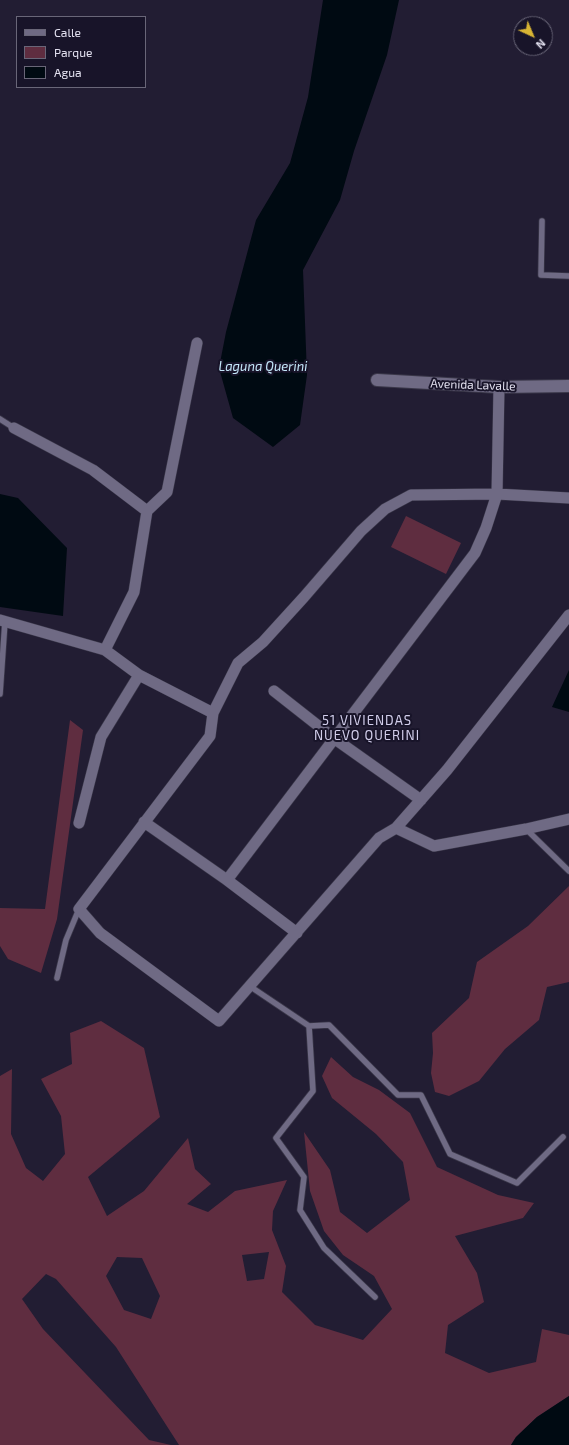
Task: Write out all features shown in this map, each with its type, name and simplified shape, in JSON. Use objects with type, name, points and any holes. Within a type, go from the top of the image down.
[{"type":"street","points":[[105,650],[134,592],[147,511],[167,492],[197,343]]},
{"type":"street","name":"Avenida Lavalle","points":[[378,380],[499,387],[569,386]]},
{"type":"street","points":[[227,880],[475,553],[486,528],[497,494],[499,387]]},
{"type":"street","points":[[14,428],[93,470],[147,511]]},
{"type":"street","points":[[569,498],[497,494],[411,495],[385,510],[362,531],[263,642],[238,664],[213,713],[210,736],[79,909],[100,933],[219,1022],[379,838],[396,828],[447,770],[569,615]]},
{"type":"street","points":[[2,620],[105,650],[138,675],[213,713]]},
{"type":"street","points":[[79,823],[101,737],[138,675]]},
{"type":"street","points":[[274,691],[335,739],[421,800]]},
{"type":"street","points":[[396,828],[434,846],[526,829],[569,819]]},
{"type":"street","points":[[144,822],[227,880],[297,933]]},
{"type":"lane","points":[[542,222],[542,275],[569,276]]},
{"type":"lane","points":[[0,419],[14,428]]},
{"type":"lane","points":[[0,694],[2,620]]},
{"type":"lane","points":[[526,829],[569,871]]},
{"type":"lane","points":[[57,978],[66,940],[79,909]]},
{"type":"lane","points":[[251,987],[309,1026],[330,1025],[398,1095],[421,1096],[450,1154],[517,1183],[563,1137]]},
{"type":"lane","points":[[309,1026],[313,1091],[276,1138],[304,1178],[300,1210],[324,1248],[375,1297]]},
{"type":"green space","points":[[406,516],[461,543],[446,574],[391,547]]},
{"type":"green space","points":[[70,720],[83,730],[57,919],[41,973],[8,959],[0,946],[0,908],[45,909]]},
{"type":"green space","points":[[569,886],[569,982],[547,987],[539,1020],[505,1049],[479,1081],[449,1096],[435,1092],[431,1073],[433,1053],[432,1033],[469,998],[477,962],[528,926]]},
{"type":"green space","points":[[101,1021],[144,1048],[160,1117],[88,1177],[107,1216],[144,1191],[188,1138],[195,1169],[211,1184],[187,1204],[208,1212],[235,1191],[287,1180],[273,1211],[272,1230],[286,1266],[282,1292],[315,1325],[363,1340],[392,1309],[374,1276],[343,1255],[324,1231],[310,1191],[304,1132],[330,1170],[340,1212],[367,1233],[410,1200],[403,1162],[376,1134],[332,1098],[322,1076],[331,1057],[353,1077],[379,1090],[410,1113],[437,1167],[498,1195],[534,1203],[523,1218],[455,1236],[477,1273],[484,1302],[448,1325],[445,1353],[489,1373],[536,1362],[542,1329],[569,1335],[569,1396],[537,1417],[516,1437],[511,1445],[179,1445],[116,1347],[56,1279],[46,1274],[22,1299],[43,1329],[149,1440],[171,1445],[0,1445],[0,1076],[12,1069],[11,1134],[26,1168],[43,1181],[65,1154],[61,1116],[41,1079],[72,1064],[70,1033]],"holes":[[[269,1252],[264,1279],[247,1281],[242,1255]],[[117,1257],[142,1258],[160,1296],[151,1319],[124,1310],[106,1276]]]},
{"type":"water","name":"Laguna Querini","points":[[323,0],[399,0],[387,55],[354,151],[340,200],[303,270],[307,375],[300,425],[273,447],[233,418],[219,368],[226,332],[256,220],[290,163],[308,97]]},
{"type":"water","points":[[0,494],[18,498],[67,548],[63,616],[0,607]]},
{"type":"water","points":[[569,670],[569,712],[552,707]]},
{"type":"water","points":[[569,1396],[569,1445],[511,1445],[516,1437],[537,1417]]},
{"type":"district","name":"51 VIVIENDAS NUEVO QUERINI","points":[[367,728]]}]
